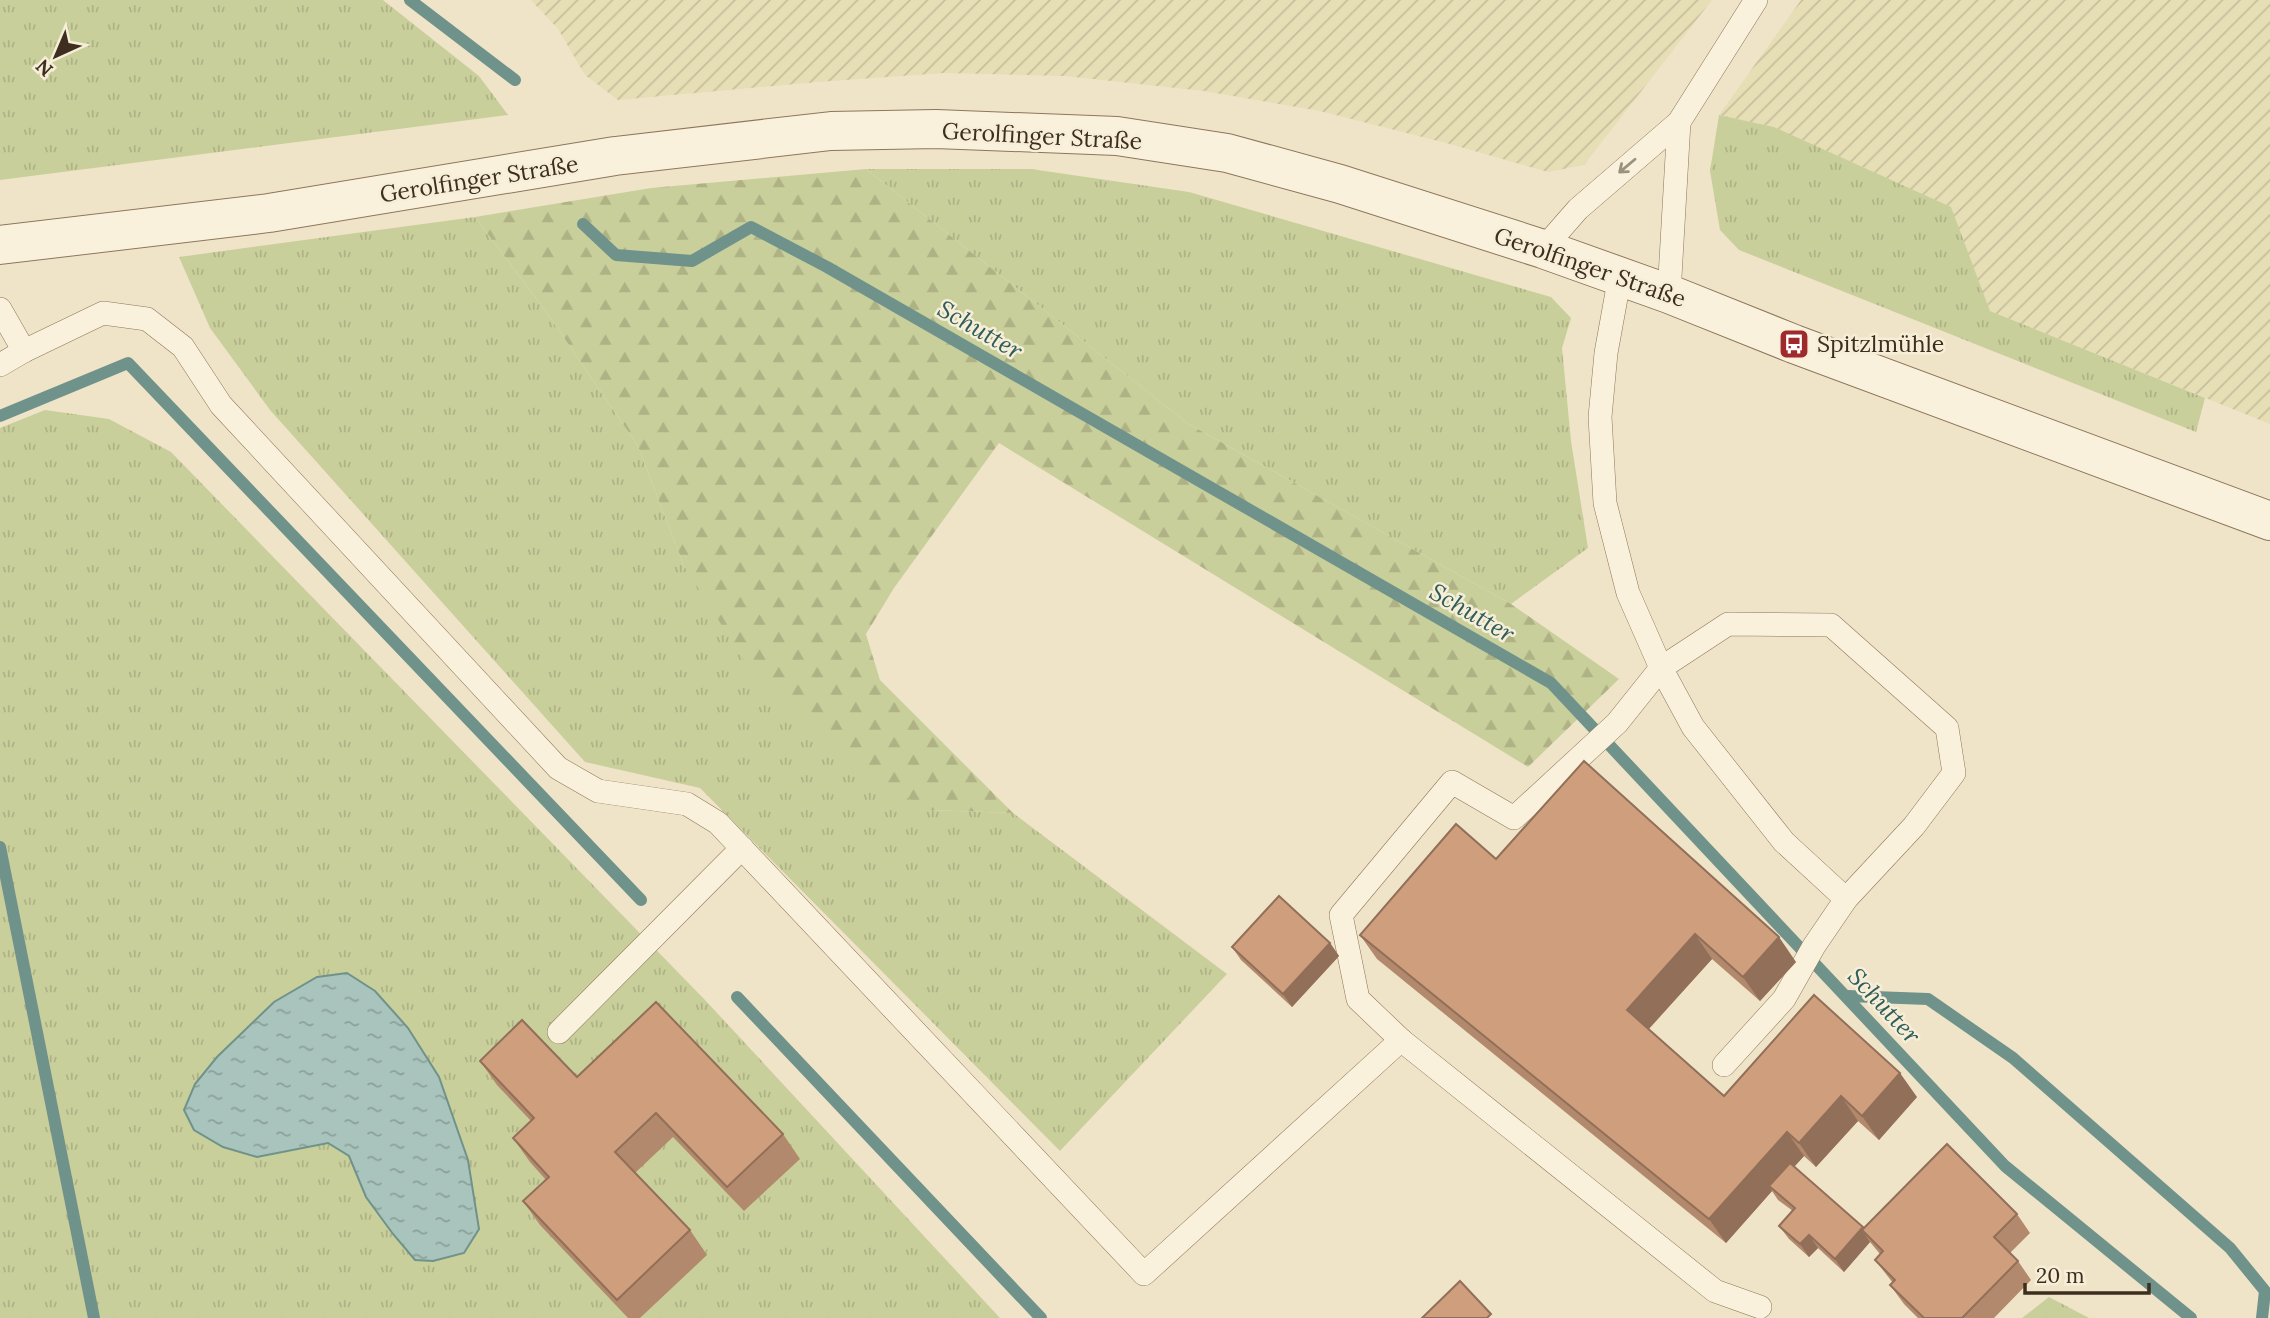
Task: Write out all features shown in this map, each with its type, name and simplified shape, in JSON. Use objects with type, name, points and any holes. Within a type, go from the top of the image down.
[{"type":"street","name":"Gerolfinger Straße","points":[[0,245],[269,213],[615,156],[831,131],[936,130],[1117,136],[1227,153],[1340,184],[1544,249],[2270,521]]},
{"type":"lane","points":[[1544,249],[1578,209],[1679,122],[1756,0]]},
{"type":"lane","points":[[1669,294],[1679,122]]},
{"type":"lane","points":[[1620,276],[1606,353],[1600,417],[1605,503],[1628,593],[1661,668],[1693,727],[1784,842],[1846,899]]},
{"type":"lane","points":[[0,309],[24,351]]},
{"type":"lane","points":[[0,365],[103,313],[147,319],[183,347],[221,405],[558,768],[598,791],[687,804],[718,823],[1144,1274],[1401,1040]]},
{"type":"lane","points":[[1724,1065],[1784,999],[1814,946],[1846,899],[1914,826],[1954,773],[1947,728],[1831,625],[1728,624],[1661,668],[1617,723],[1514,818],[1452,782],[1340,915],[1358,999],[1401,1040],[1715,1292],[1760,1307]]},
{"type":"lane","points":[[559,1032],[742,848]]},
{"type":"shaded area","points":[[531,0],[1712,0],[1584,165],[1548,172],[1320,111],[1204,91],[1065,76],[943,73],[618,100],[585,75],[558,29]]},
{"type":"shaded area","points":[[1801,0],[2270,0],[2270,424],[1990,311],[1950,207],[1774,127],[1719,115]]},
{"type":"green space","points":[[0,0],[383,0],[479,76],[508,115],[0,180]]},
{"type":"green space","points":[[1719,115],[1774,127],[1951,207],[1990,311],[2205,398],[2196,432],[1739,250],[1720,230],[1710,171]]},
{"type":"green space","points":[[866,169],[1031,169],[1189,192],[1551,297],[1571,318],[1562,348],[1571,441],[1588,548],[1511,604],[1187,423]]},
{"type":"green space","points":[[866,169],[1187,423],[1511,604],[1619,679],[1528,767],[999,443],[894,588],[866,634],[880,680],[1013,813],[930,810],[859,773],[756,679],[684,566],[638,446],[547,313],[475,217],[651,188]]},
{"type":"green space","points":[[475,217],[547,313],[638,446],[684,566],[930,810],[1013,813],[1227,974],[1060,1151],[700,788],[585,762],[270,410],[210,328],[179,257]]},
{"type":"green space","points":[[45,410],[109,419],[171,452],[706,1001],[1000,1318],[0,1318],[0,428]]},
{"type":"green space","points":[[2049,1297],[2089,1318],[2022,1318]]},
{"type":"water","points":[[347,973],[375,991],[408,1028],[439,1077],[468,1160],[479,1229],[464,1253],[433,1261],[415,1260],[366,1197],[349,1156],[328,1143],[257,1157],[223,1147],[194,1130],[184,1110],[195,1084],[217,1057],[274,1002],[317,977]]},
{"type":"building","points":[[1584,761],[1779,937],[1743,977],[1695,934],[1627,1010],[1724,1096],[1814,995],[1900,1073],[1862,1116],[1841,1096],[1799,1143],[1787,1132],[1709,1219],[1360,935],[1456,824],[1496,859]]},
{"type":"building","points":[[1279,896],[1330,943],[1283,994],[1232,947]]},
{"type":"building","points":[[656,1002],[783,1134],[727,1187],[656,1113],[615,1152],[690,1230],[617,1300],[523,1201],[549,1177],[513,1138],[534,1118],[480,1061],[522,1020],[577,1077]]},
{"type":"building","points":[[1947,1144],[2017,1214],[1994,1237],[2018,1261],[1962,1318],[1924,1318],[1890,1285],[1895,1280],[1875,1260],[1883,1251],[1862,1230]]},
{"type":"building","points":[[1790,1163],[1863,1227],[1835,1259],[1809,1235],[1800,1244],[1779,1226],[1795,1208],[1769,1186]]},
{"type":"building","points":[[1460,1281],[1491,1314],[1487,1318],[1422,1318]]},
{"type":"waterway","name":"Schutter","points":[[410,0],[515,80]]},
{"type":"waterway","name":"Schutter","points":[[583,224],[616,255],[692,261],[751,227],[827,267],[1551,683],[2005,1166],[2191,1318]]},
{"type":"waterway","points":[[0,416],[128,363],[641,900]]},
{"type":"waterway","points":[[0,847],[94,1318]]},
{"type":"waterway","points":[[1847,996],[1928,999],[2013,1058],[2230,1248],[2265,1291],[2262,1318]]},
{"type":"waterway","points":[[737,997],[1041,1318]]},
{"type":"place","name":"Spitzlmühle","points":[[1794,344]]}]
